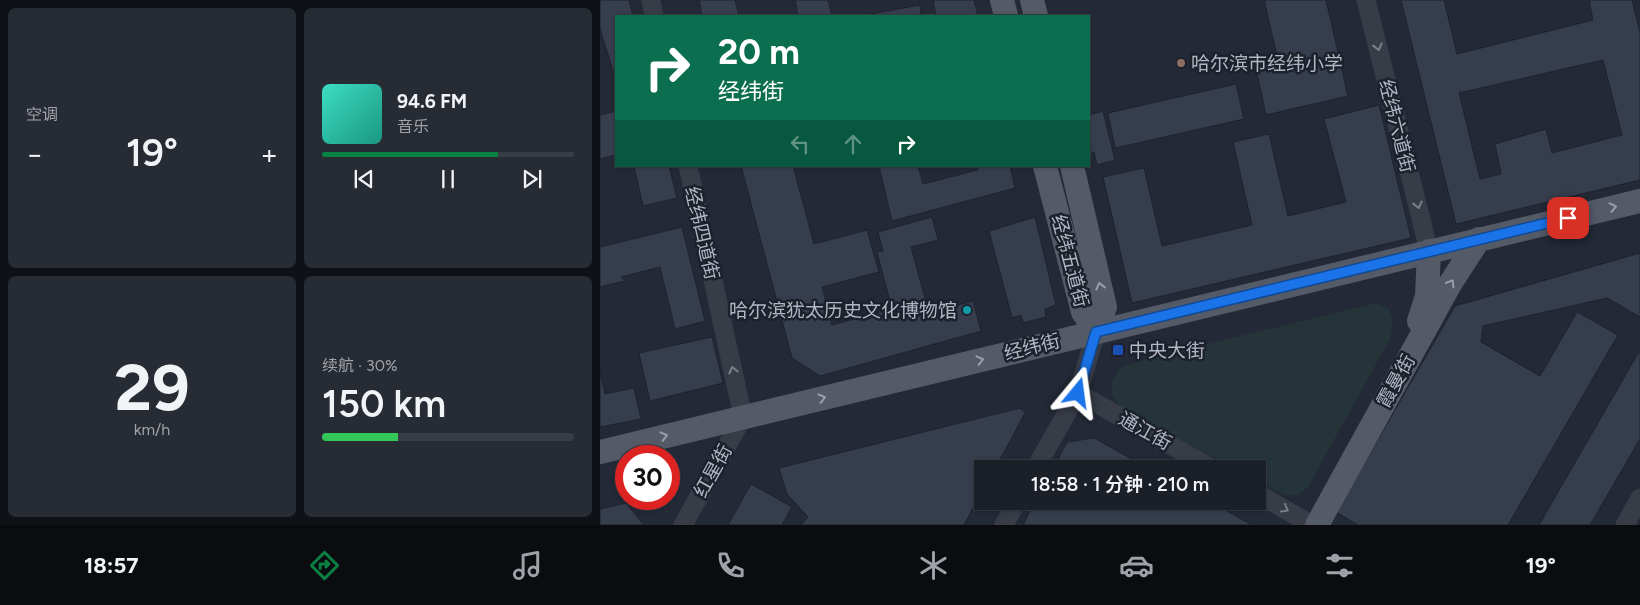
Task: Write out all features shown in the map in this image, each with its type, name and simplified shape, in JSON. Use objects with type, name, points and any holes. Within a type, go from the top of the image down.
[{"type":"main road","points":[[1002,0],[1006,15]]},
{"type":"main road","points":[[1032,0],[1036,15]]},
{"type":"main road","name":"经纬五道街","points":[[1045,167],[1083,312],[1096,332]]},
{"type":"main road","name":"经纬五道街","points":[[1072,167],[1106,307],[1096,332]]},
{"type":"main road","name":"经纬街","points":[[600,452],[1640,201]]},
{"type":"main road","name":"霞曼街","points":[[1308,524],[1450,284],[1479,239]]},
{"type":"main road","name":"霞曼街","points":[[1308,524],[1420,319],[1427,296],[1429,251]]},
{"type":"street","points":[[651,0],[654,15]]},
{"type":"street","name":"经纬六道街","points":[[1366,0],[1429,251]]},
{"type":"street","name":"经纬四道街","points":[[688,167],[743,417]]},
{"type":"street","points":[[1040,460],[1078,393],[1096,332]]},
{"type":"street","name":"通江街","points":[[1078,393],[1197,460]]},
{"type":"street","name":"红星街","points":[[683,525],[743,417]]},
{"type":"street","points":[[1625,525],[1640,498]]},
{"type":"street","points":[[1266,499],[1308,524]]},
{"type":"street","points":[[1004,525],[1012,510]]},
{"type":"shaded area","points":[[1376,303],[1389,308],[1393,321],[1390,339],[1308,487],[1299,495],[1284,495],[1266,485],[1266,460],[1218,460],[1120,407],[1112,395],[1111,382],[1120,368],[1138,361]]},
{"type":"building","points":[[600,0],[629,0],[633,15],[615,15],[615,77],[600,29]]},
{"type":"building","points":[[699,0],[735,0],[739,15],[702,15]]},
{"type":"building","points":[[795,0],[828,0],[832,15],[798,15]]},
{"type":"building","points":[[933,0],[974,0],[978,15],[936,15]]},
{"type":"building","points":[[1264,0],[1326,0],[1348,96],[1266,115],[1256,69],[1279,64]]},
{"type":"building","points":[[1401,0],[1444,0],[1457,54],[1593,20],[1589,0],[1632,0],[1640,32],[1640,180],[1456,224]],"holes":[[[1603,60],[1622,135],[1552,153],[1546,129],[1495,144],[1501,174],[1480,179],[1459,93]]]},
{"type":"building","points":[[920,5],[921,15],[866,15]]},
{"type":"building","points":[[1236,84],[1244,119],[1115,148],[1108,113]]},
{"type":"building","points":[[1379,105],[1411,238],[1132,303],[1103,177],[1144,168],[1162,246],[1252,225],[1233,142],[1269,134],[1288,216],[1346,202],[1324,119]]},
{"type":"building","points":[[615,111],[615,155],[600,159],[600,115]]},
{"type":"building","points":[[1103,111],[1115,160],[1097,165],[1094,152],[1090,153],[1090,115]]},
{"type":"building","points":[[634,167],[669,167],[677,198],[643,206]]},
{"type":"building","points":[[741,167],[793,167],[814,244],[867,230],[879,272],[822,287],[832,325],[892,309],[877,252],[883,251],[878,232],[932,217],[938,240],[911,247],[929,313],[973,301],[981,331],[820,376],[792,358]]},
{"type":"building","points":[[879,167],[918,167],[923,184],[978,170],[977,167],[1010,167],[1015,188],[892,221]]},
{"type":"building","points":[[1035,217],[1056,305],[1045,309],[1046,317],[1023,323],[1021,315],[1012,318],[989,231]]},
{"type":"building","points":[[682,227],[705,321],[675,329],[660,267],[621,277],[625,281],[600,287],[600,247]]},
{"type":"building","points":[[1640,253],[1640,317],[1607,298],[1483,326],[1481,342],[1540,376],[1577,312],[1618,335],[1508,525],[1358,525],[1336,512],[1455,306]]},
{"type":"building","points":[[712,337],[723,383],[650,401],[639,353]]},
{"type":"building","points":[[1640,350],[1640,439],[1590,525],[1539,525]]},
{"type":"building","points":[[600,371],[605,394],[634,388],[641,419],[600,427]]},
{"type":"building","points":[[1020,408],[1025,413],[1000,460],[974,460],[974,506],[964,525],[801,525],[808,517],[787,494],[779,468]]},
{"type":"building","points":[[1094,438],[1134,460],[1058,460],[1067,442]]},
{"type":"building","points":[[751,484],[792,507],[782,525],[728,525]]},
{"type":"building","points":[[615,506],[615,510],[632,510],[644,525],[600,525],[600,509]]},
{"type":"building","points":[[1030,510],[1225,510],[1252,525],[1023,525]]},
{"type":"place","name":"哈尔滨市经纬小学","points":[[1181,63]]},
{"type":"place","name":"哈尔滨犹太历史文化博物馆","points":[[967,310]]},
{"type":"place","name":"中央大街","points":[[1118,350]]},
{"type":"route","points":[[1078,393],[1096,332],[1568,218]]}]
